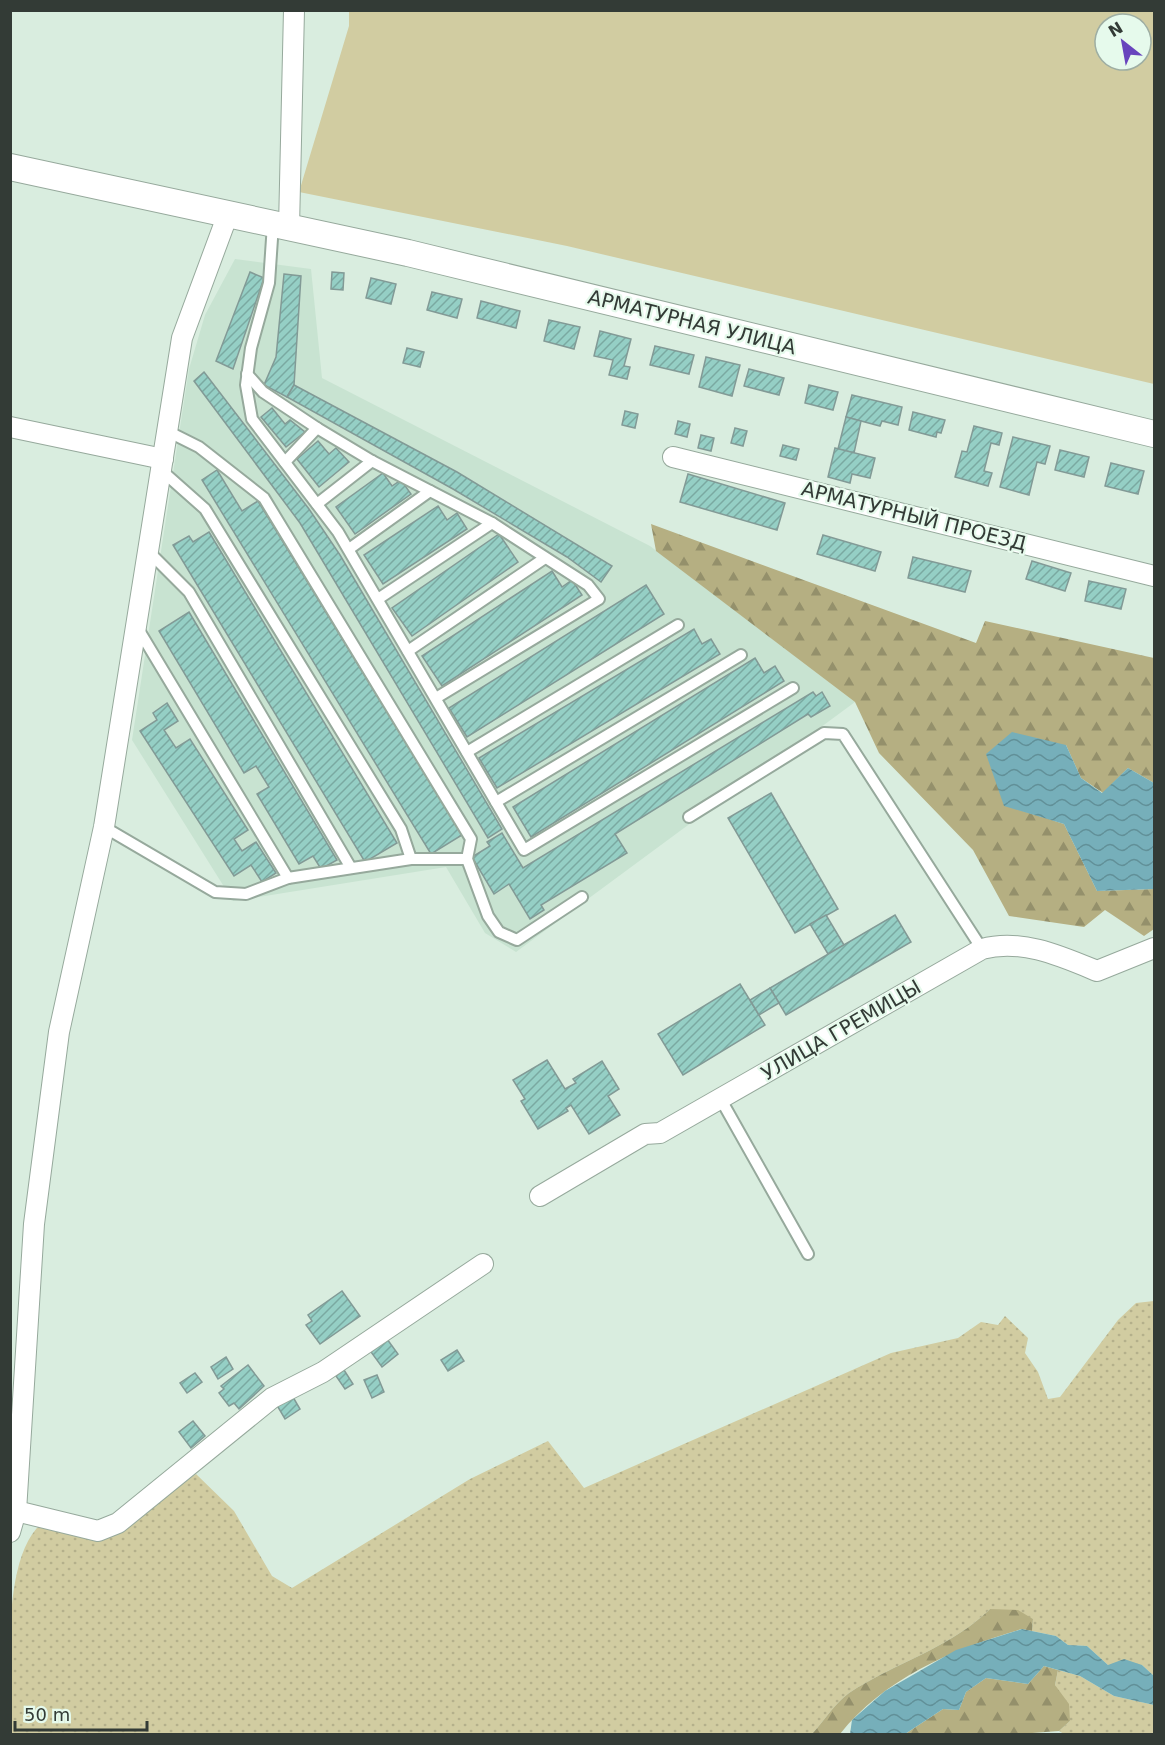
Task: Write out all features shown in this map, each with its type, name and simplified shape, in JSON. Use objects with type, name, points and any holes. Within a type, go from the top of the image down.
[{"type":"street","points":[[281,226],[294,10]]},
{"type":"street","name":"АРМАТУРНАЯ УЛИЦА","points":[[10,167],[419,256],[1155,434]]},
{"type":"street","points":[[10,1532],[16,1511],[34,1224],[59,1032],[104,827],[182,338],[228,214]]},
{"type":"street","points":[[10,427],[162,465]]},
{"type":"street","name":"АРМАТУРНЫЙ ПРОЕЗД","points":[[673,457],[1155,576]]},
{"type":"street","name":"УЛИЦА ГРЕМИЦЫ","points":[[540,1196],[645,1134],[660,1133],[982,949],[997,945],[1025,947],[1058,955],[1097,971],[1155,948]]},
{"type":"street","points":[[16,1511],[98,1532],[118,1523],[272,1398],[323,1372],[483,1264]]},
{"type":"lane","points":[[281,226],[269,283],[250,348],[246,385],[252,419],[349,549],[524,850],[793,688]]},
{"type":"lane","points":[[247,374],[263,392],[317,428],[372,460],[492,523],[588,585],[599,599],[436,698]]},
{"type":"lane","points":[[285,462],[317,428]]},
{"type":"lane","points":[[167,431],[199,447],[264,498],[471,839],[467,859],[488,916],[499,932],[517,940],[582,897]]},
{"type":"lane","points":[[317,504],[372,460]]},
{"type":"lane","points":[[162,465],[205,509],[401,828],[411,859]]},
{"type":"lane","points":[[349,549],[430,491]]},
{"type":"lane","points":[[378,599],[492,523]]},
{"type":"lane","points":[[148,551],[189,592],[351,868]]},
{"type":"lane","points":[[408,651],[545,558]]},
{"type":"lane","points":[[467,752],[678,625]]},
{"type":"lane","points":[[136,626],[288,878]]},
{"type":"lane","points":[[496,802],[741,655]]},
{"type":"lane","points":[[689,817],[824,733],[843,734],[982,949]]},
{"type":"lane","points":[[104,827],[215,892],[246,894],[288,878],[411,859],[467,859]]},
{"type":"lane","points":[[720,1098],[808,1254]]},
{"type":"shaded area","points":[[349,11],[1154,11],[1154,384],[567,246],[299,192],[349,26]]},
{"type":"shaded area","points":[[235,259],[311,269],[322,378],[650,546],[855,702],[516,952],[485,933],[446,867],[233,901],[132,740],[189,369],[205,315]]},
{"type":"shaded area","points":[[1154,1301],[1154,1676],[1142,1665],[1108,1665],[1087,1646],[1068,1645],[1056,1636],[1032,1631],[1033,1619],[990,1609],[975,1623],[940,1645],[849,1693],[812,1734],[11,1734],[10,1654],[13,1592],[19,1565],[28,1541],[41,1524],[108,1537],[196,1474],[234,1511],[272,1576],[292,1588],[470,1479],[548,1441],[584,1488],[891,1353],[958,1338],[981,1322],[998,1325],[1005,1316],[1028,1338],[1025,1353],[1038,1372],[1048,1399],[1060,1397],[1118,1320],[1136,1303]]},
{"type":"shaded area","points":[[1058,1670],[1080,1676],[1114,1696],[1154,1705],[1154,1734],[1064,1734],[1059,1731],[1070,1721],[1055,1685]]},
{"type":"green space","points":[[651,524],[976,643],[985,621],[1154,658],[1154,783],[1128,768],[1103,793],[1081,778],[1066,745],[1004,805],[1064,824],[1097,891],[1154,889],[1154,929],[1144,936],[1105,910],[1084,927],[1009,916],[973,850],[879,753],[855,702],[656,551]]},
{"type":"green space","points":[[990,1609],[1018,1610],[1033,1619],[1032,1631],[1022,1629],[947,1656],[899,1681],[858,1714],[840,1734],[812,1734],[849,1693],[940,1645],[975,1623]]},
{"type":"green space","points":[[1044,1666],[1058,1670],[1055,1685],[1069,1704],[1070,1721],[1059,1731],[1019,1734],[905,1734],[943,1709],[959,1710],[966,1692],[986,1678],[1028,1684]]},
{"type":"water","points":[[1012,732],[1066,745],[1081,778],[1102,793],[1128,768],[1154,783],[1154,889],[1097,891],[1064,824],[1004,806],[986,754]]},
{"type":"water","points":[[1022,1629],[1056,1636],[1068,1645],[1087,1646],[1108,1665],[1124,1659],[1142,1665],[1154,1676],[1154,1705],[1114,1696],[1080,1676],[1044,1666],[1028,1684],[986,1678],[966,1692],[959,1710],[943,1709],[905,1734],[850,1734],[852,1720],[885,1691],[956,1650]]},
{"type":"building","points":[[250,272],[264,278],[233,369],[216,361]]},
{"type":"building","points":[[332,272],[344,273],[343,290],[331,289]]},
{"type":"building","points":[[284,274],[301,276],[294,385],[287,397],[264,385],[276,357]]},
{"type":"building","points":[[371,278],[396,284],[391,304],[366,298]]},
{"type":"building","points":[[432,292],[462,299],[457,318],[427,310]]},
{"type":"building","points":[[481,301],[520,311],[516,328],[477,318]]},
{"type":"building","points":[[549,320],[580,327],[574,349],[544,341]]},
{"type":"building","points":[[600,331],[631,339],[624,366],[630,367],[627,379],[609,375],[613,360],[594,356]]},
{"type":"building","points":[[655,346],[694,355],[689,374],[650,365]]},
{"type":"building","points":[[407,348],[424,352],[420,367],[403,363]]},
{"type":"building","points":[[706,357],[740,365],[732,396],[699,387]]},
{"type":"building","points":[[749,369],[784,378],[779,395],[744,386]]},
{"type":"building","points":[[204,372],[309,509],[340,555],[502,829],[488,838],[300,523],[194,381]]},
{"type":"building","points":[[294,385],[457,472],[612,566],[601,582],[567,557],[453,489],[287,397]]},
{"type":"building","points":[[809,385],[838,392],[833,410],[805,403]]},
{"type":"building","points":[[852,395],[902,407],[898,425],[882,421],[880,426],[846,417]]},
{"type":"building","points":[[272,408],[285,424],[290,420],[305,432],[286,447],[261,417]]},
{"type":"building","points":[[625,411],[638,414],[635,428],[622,425]]},
{"type":"building","points":[[913,412],[945,420],[941,433],[937,432],[936,437],[909,430]]},
{"type":"building","points":[[846,417],[861,421],[854,453],[838,449]]},
{"type":"building","points":[[678,421],[690,424],[687,437],[675,434]]},
{"type":"building","points":[[974,426],[1002,433],[999,445],[991,443],[984,471],[992,473],[988,486],[955,477],[962,451],[967,452]]},
{"type":"building","points":[[735,428],[747,431],[743,446],[731,443]]},
{"type":"building","points":[[701,435],[714,438],[711,451],[698,448]]},
{"type":"building","points":[[1013,437],[1050,446],[1045,464],[1037,462],[1029,495],[1000,487]]},
{"type":"building","points":[[318,441],[329,454],[336,448],[349,462],[319,487],[297,459]]},
{"type":"building","points":[[783,445],[799,449],[796,460],[780,456]]},
{"type":"building","points":[[835,448],[875,458],[870,478],[852,474],[850,483],[828,477]]},
{"type":"building","points":[[1060,450],[1089,457],[1084,477],[1055,470]]},
{"type":"building","points":[[1111,463],[1144,471],[1138,494],[1105,486]]},
{"type":"building","points":[[217,470],[242,511],[258,501],[462,835],[431,854],[202,480]]},
{"type":"building","points":[[383,473],[392,486],[401,480],[411,494],[355,534],[336,507]]},
{"type":"building","points":[[688,474],[785,503],[777,530],[680,502]]},
{"type":"building","points":[[438,506],[447,520],[457,513],[467,529],[383,584],[364,555]]},
{"type":"building","points":[[209,532],[397,843],[365,862],[173,545],[189,536],[193,542]]},
{"type":"building","points":[[499,534],[518,562],[412,636],[392,608]]},
{"type":"building","points":[[823,535],[881,552],[875,571],[817,554]]},
{"type":"building","points":[[913,557],[971,571],[965,592],[908,578]]},
{"type":"building","points":[[1032,561],[1071,573],[1065,591],[1026,579]]},
{"type":"building","points":[[552,571],[562,587],[572,580],[582,595],[442,686],[422,656]]},
{"type":"building","points":[[1089,581],[1126,589],[1121,609],[1085,601]]},
{"type":"building","points":[[646,585],[664,614],[467,737],[449,708]]},
{"type":"building","points":[[189,612],[337,860],[321,869],[313,856],[299,864],[257,794],[269,787],[256,766],[244,773],[159,631]]},
{"type":"building","points":[[694,629],[702,644],[711,639],[720,654],[497,788],[479,758]]},
{"type":"building","points":[[755,658],[764,673],[775,666],[784,681],[531,837],[513,807]]},
{"type":"building","points":[[813,692],[816,696],[822,692],[830,706],[811,717],[808,714],[615,834],[627,853],[541,905],[544,910],[530,919],[509,884],[494,894],[472,857],[490,846],[487,842],[502,833],[523,868]]},
{"type":"building","points":[[167,703],[178,721],[164,730],[176,748],[190,739],[248,830],[234,839],[242,851],[256,842],[276,873],[262,882],[251,865],[234,876],[140,731],[157,720],[153,713]]},
{"type":"building","points":[[771,793],[838,909],[795,933],[728,818]]},
{"type":"building","points":[[826,915],[844,945],[828,954],[810,924]]},
{"type":"building","points":[[895,915],[911,942],[786,1015],[770,988]]},
{"type":"building","points":[[740,984],[765,1025],[683,1075],[658,1034]]},
{"type":"building","points":[[770,988],[779,1003],[759,1015],[750,1000]]},
{"type":"building","points":[[547,1060],[565,1089],[576,1083],[573,1079],[602,1061],[619,1089],[608,1096],[620,1115],[589,1134],[571,1105],[566,1108],[568,1111],[538,1129],[521,1101],[525,1099],[513,1080]]},
{"type":"building","points":[[342,1291],[360,1316],[320,1344],[306,1325],[312,1321],[308,1315]]},
{"type":"building","points":[[387,1339],[398,1354],[382,1367],[371,1352]]},
{"type":"building","points":[[457,1350],[464,1361],[448,1371],[441,1360]]},
{"type":"building","points":[[226,1357],[233,1369],[218,1379],[211,1367]]},
{"type":"building","points":[[248,1365],[264,1386],[239,1409],[234,1403],[229,1406],[219,1393],[224,1389],[221,1386]]},
{"type":"building","points":[[344,1370],[353,1384],[345,1389],[336,1376]]},
{"type":"building","points":[[195,1373],[202,1382],[187,1393],[180,1383]]},
{"type":"building","points":[[377,1375],[384,1392],[372,1398],[364,1380]]},
{"type":"building","points":[[290,1392],[300,1409],[285,1419],[275,1402]]},
{"type":"building","points":[[193,1421],[205,1436],[191,1448],[179,1432]]}]
